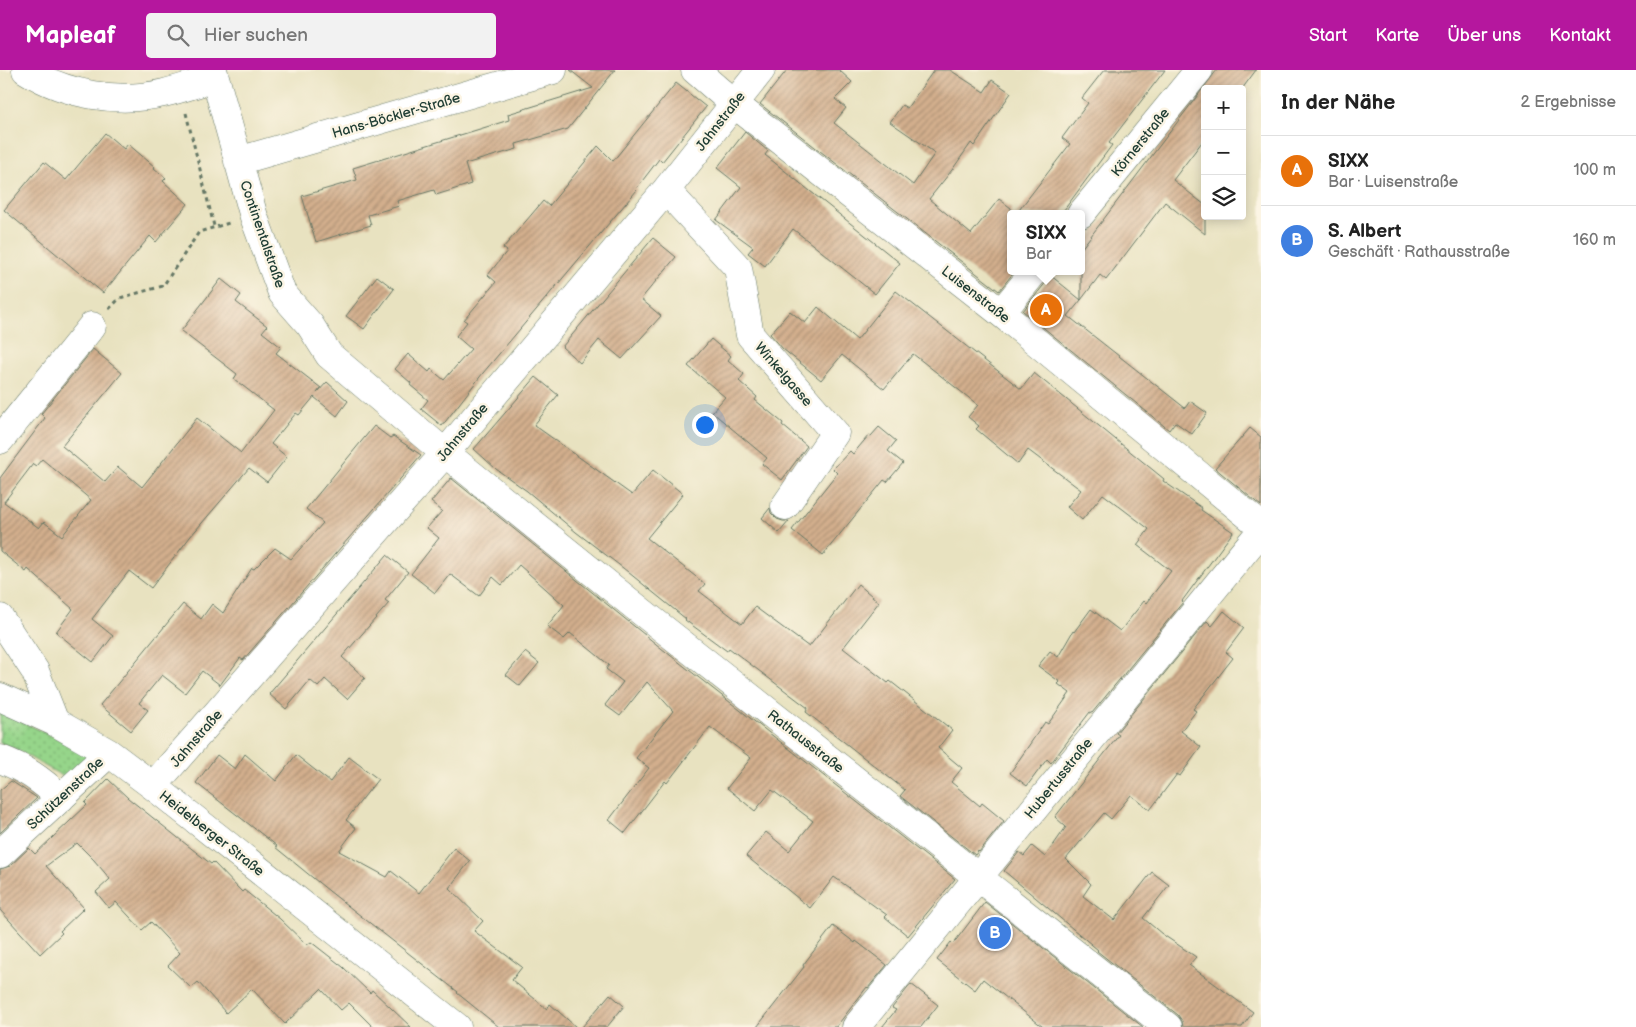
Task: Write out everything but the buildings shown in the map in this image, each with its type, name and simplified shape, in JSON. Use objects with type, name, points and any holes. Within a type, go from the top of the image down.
[{"type":"street","points":[[26,70],[58,86],[83,93],[108,97],[137,98],[164,93],[214,74]]},
{"type":"street","name":"Hans-Böckler-Straße","points":[[238,161],[553,70]]},
{"type":"street","points":[[695,70],[733,103]]},
{"type":"street","name":"Jahnstraße","points":[[153,786],[445,453],[666,190],[760,70]]},
{"type":"street","name":"Körnerstraße","points":[[1084,210],[1199,70]]},
{"type":"street","name":"Continentalstraße","points":[[214,74],[254,217],[282,293],[310,326],[329,355],[445,453]]},
{"type":"street","name":"Luisenstraße","points":[[733,103],[1001,313],[1261,526]]},
{"type":"street","name":"Winkelgasse","points":[[666,190],[738,268],[750,335],[835,433],[785,506]]},
{"type":"street","points":[[1001,313],[1032,275]]},
{"type":"street","points":[[0,440],[92,326]]},
{"type":"street","name":"Rathausstraße","points":[[445,453],[1168,1027]]},
{"type":"street","name":"Hubertusstraße","points":[[856,1027],[1261,531]]},
{"type":"street","points":[[0,618],[35,671],[55,722]]},
{"type":"street","name":"Heidelberger Straße","points":[[0,697],[55,722],[109,753],[457,1027]]},
{"type":"street","name":"Schützenstraße","points":[[0,854],[109,753]]},
{"type":"street","points":[[0,759],[37,777],[61,798]]},
{"type":"path","points":[[180,87],[214,226]]},
{"type":"path","points":[[92,326],[120,298],[163,286],[199,232],[214,226],[254,217]]},
{"type":"green space","points":[[0,712],[90,754],[66,778],[12,747],[0,743]]},
{"type":"place","name":"SIXX","points":[[1046,310]]},
{"type":"place","name":"S. Albert","points":[[995,933]]}]
